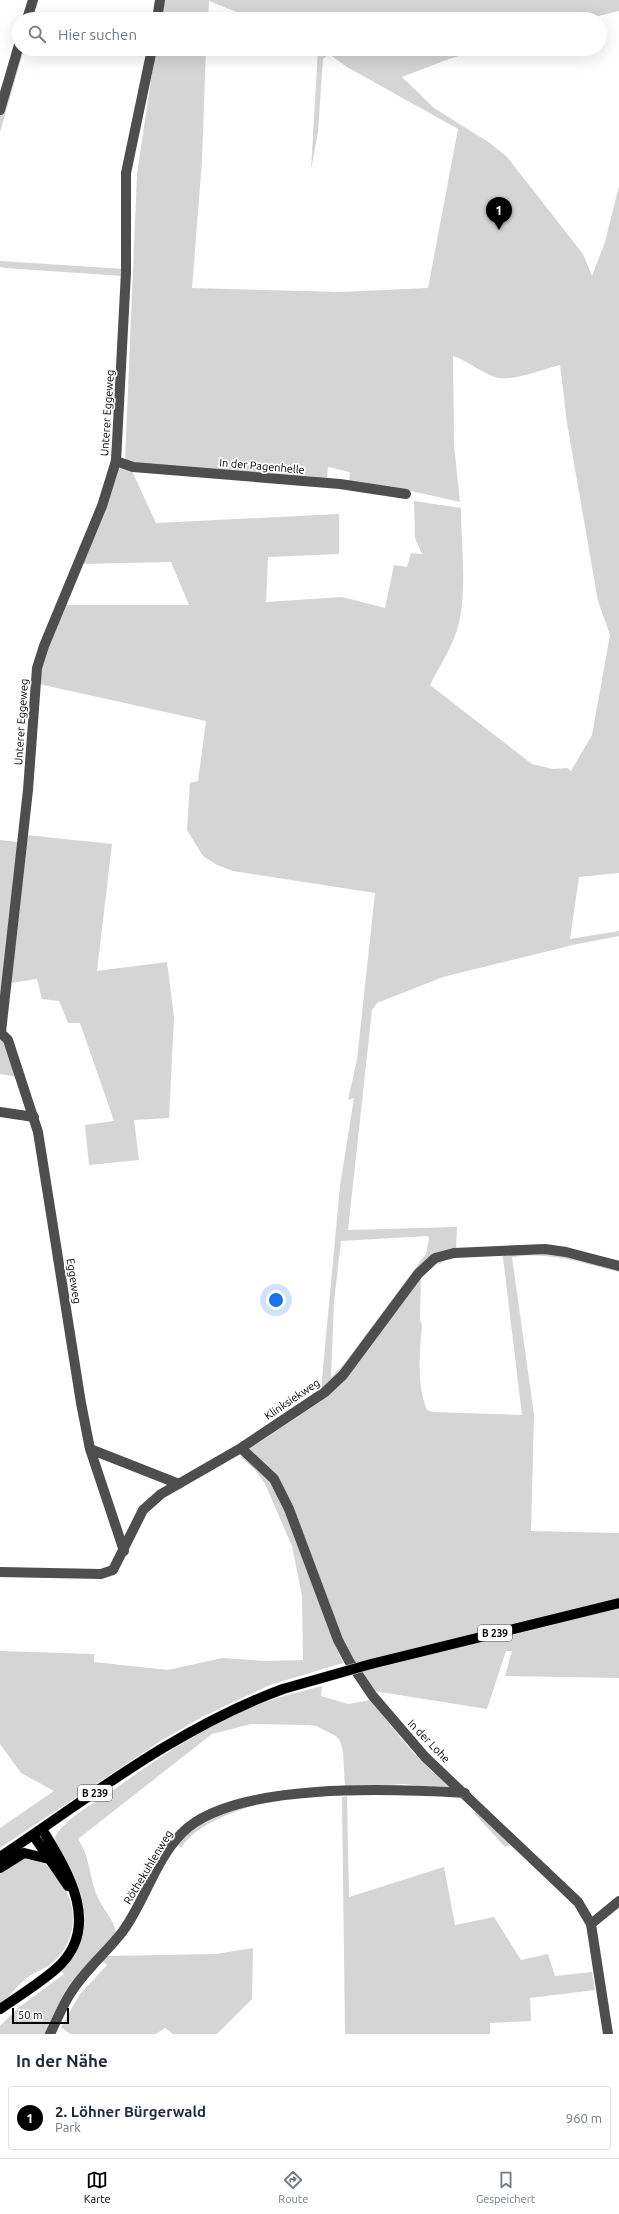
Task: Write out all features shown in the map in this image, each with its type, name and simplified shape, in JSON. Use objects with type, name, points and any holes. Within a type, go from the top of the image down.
[{"type":"main road","name":"B 239","points":[[0,1857],[178,1739],[233,1710],[283,1689],[371,1664],[619,1603]]},
{"type":"main road","points":[[0,2009],[58,1967],[73,1948],[80,1924],[77,1901],[72,1883],[62,1861],[42,1829]]},
{"type":"main road","points":[[33,1835],[77,1901]]},
{"type":"main road","points":[[0,1868],[24,1853],[49,1859]]},
{"type":"main road","points":[[0,2015],[23,1993]]},
{"type":"street","points":[[30,12],[34,0]]},
{"type":"street","points":[[158,12],[160,0]]},
{"type":"street","points":[[0,110],[16,56]]},
{"type":"street","name":"Unterer Eggeweg","points":[[0,1032],[28,790],[37,668],[44,646],[102,506],[116,461],[126,272],[126,174],[151,56]]},
{"type":"street","name":"In der Pagenhelle","points":[[116,461],[133,467],[340,484],[406,494]]},
{"type":"street","name":"Eggeweg","points":[[0,1032],[8,1040],[34,1117],[81,1403],[90,1449],[124,1551]]},
{"type":"street","points":[[0,1112],[34,1117]]},
{"type":"street","name":"Klinksiekweg","points":[[0,1572],[101,1574],[113,1570],[124,1551],[143,1510],[162,1494],[241,1448],[325,1392],[343,1375],[418,1274],[435,1258],[454,1253],[545,1249],[566,1252],[619,1266]]},
{"type":"street","name":"In der Lohe","points":[[241,1448],[274,1479],[290,1509],[338,1640],[349,1661],[372,1694],[403,1733],[425,1757],[465,1793],[578,1902],[591,1924],[608,2034]]},
{"type":"street","points":[[90,1449],[179,1484]]},
{"type":"street","name":"Röthekuhlenweg","points":[[50,2034],[72,1990],[123,1931],[167,1854],[181,1834],[192,1824],[227,1806],[283,1795],[404,1789],[465,1793]]},
{"type":"street","points":[[591,1924],[619,1901]]},
{"type":"shaded area","points":[[157,0],[619,0],[619,11],[607,14],[607,12],[236,12],[209,1],[208,12],[154,12]]},
{"type":"shaded area","points":[[12,54],[12,56],[22,56],[0,132],[0,91]]},
{"type":"shaded area","points":[[146,56],[154,56],[131,174],[118,465],[131,469],[156,523],[339,514],[339,554],[268,557],[266,602],[342,597],[385,608],[394,565],[407,567],[411,553],[422,554],[415,538],[414,501],[461,508],[463,586],[460,616],[452,644],[430,685],[532,764],[553,769],[567,768],[571,771],[592,735],[610,635],[598,601],[567,423],[560,365],[512,378],[498,378],[486,374],[465,361],[453,356],[454,445],[460,502],[407,490],[349,483],[350,472],[328,467],[327,480],[136,465],[125,461],[137,174],[155,56],[206,56],[202,161],[192,288],[341,292],[428,288],[458,129],[347,67],[332,56],[459,56],[402,77],[434,108],[490,143],[507,157],[583,254],[592,276],[605,242],[619,186],[619,873],[579,877],[570,939],[619,931],[619,936],[577,944],[443,977],[377,1003],[372,1010],[348,1230],[457,1227],[456,1250],[442,1254],[442,1263],[430,1266],[421,1275],[420,1320],[422,1325],[420,1378],[421,1389],[427,1410],[433,1412],[522,1415],[502,1249],[546,1247],[619,1264],[619,1272],[553,1257],[512,1257],[534,1415],[531,1531],[619,1533],[619,1678],[505,1676],[512,1651],[506,1651],[487,1709],[374,1691],[336,1647],[343,1663],[270,1685],[202,1717],[159,1742],[0,1848],[0,1828],[54,1791],[21,1773],[0,1744],[0,1651],[94,1654],[94,1662],[168,1670],[222,1658],[267,1661],[303,1660],[302,1596],[292,1546],[265,1484],[256,1471],[241,1457],[259,1440],[320,1401],[340,1186],[354,1098],[348,1100],[357,1060],[375,893],[233,871],[217,865],[203,856],[187,830],[190,783],[198,781],[206,721],[39,684],[27,835],[112,844],[97,971],[167,962],[174,1017],[169,1118],[134,1120],[139,1160],[89,1165],[85,1125],[114,1121],[80,1023],[68,1023],[59,1001],[42,999],[37,979],[10,983],[6,1030],[0,1028],[0,840],[18,842],[25,791],[33,681],[99,502],[110,463],[117,401],[123,276],[5,268],[0,267],[0,261],[124,269],[121,202],[123,169]],"holes":[[[171,562],[189,605],[64,605],[81,564]],[[427,1236],[429,1238],[426,1254],[344,1364],[331,1377],[334,1302],[341,1241]]]},
{"type":"shaded area","points":[[318,56],[327,56],[323,59],[318,132],[311,170]]},
{"type":"shaded area","points":[[0,1035],[3,1037],[18,1077],[0,1074]]},
{"type":"shaded area","points":[[322,1686],[321,1696],[348,1704],[371,1700],[419,1759],[453,1789],[404,1784],[345,1788],[343,1751],[340,1741],[336,1736],[316,1726],[251,1724],[212,1734],[78,1839],[88,1861],[93,1885],[101,1904],[114,1924],[116,1933],[71,1984],[46,2034],[0,2034],[0,2026],[18,2008],[64,1974],[60,1970],[73,1954],[81,1938],[84,1923],[84,1908],[74,1878],[56,1844],[55,1837],[60,1830],[79,1812],[202,1731],[242,1711],[263,1703]]},
{"type":"shaded area","points":[[347,1796],[349,1897],[444,1867],[455,1925],[494,1917],[521,1960],[548,1954],[555,1976],[592,1972],[595,1990],[530,1998],[531,2021],[490,2023],[490,2034],[345,2034],[342,1797]]},
{"type":"shaded area","points":[[251,1806],[222,1817],[203,1827],[187,1840],[181,1848],[178,1844],[194,1829],[211,1818],[229,1811]]},
{"type":"shaded area","points":[[477,1811],[513,1844],[505,1847],[474,1813]]},
{"type":"shaded area","points":[[32,1857],[48,1865],[69,1897],[73,1918],[70,1938],[59,1956],[52,1963],[24,1980],[0,2005],[0,1870],[18,1859]]},
{"type":"shaded area","points":[[253,1948],[252,1999],[217,2034],[173,2034],[165,2028],[156,2034],[70,2034],[61,2027],[80,1994],[107,1965],[103,1962],[108,1956],[216,1954]]},
{"type":"place","name":"2. Löhner Bürgerwald","points":[[499,230]]}]
